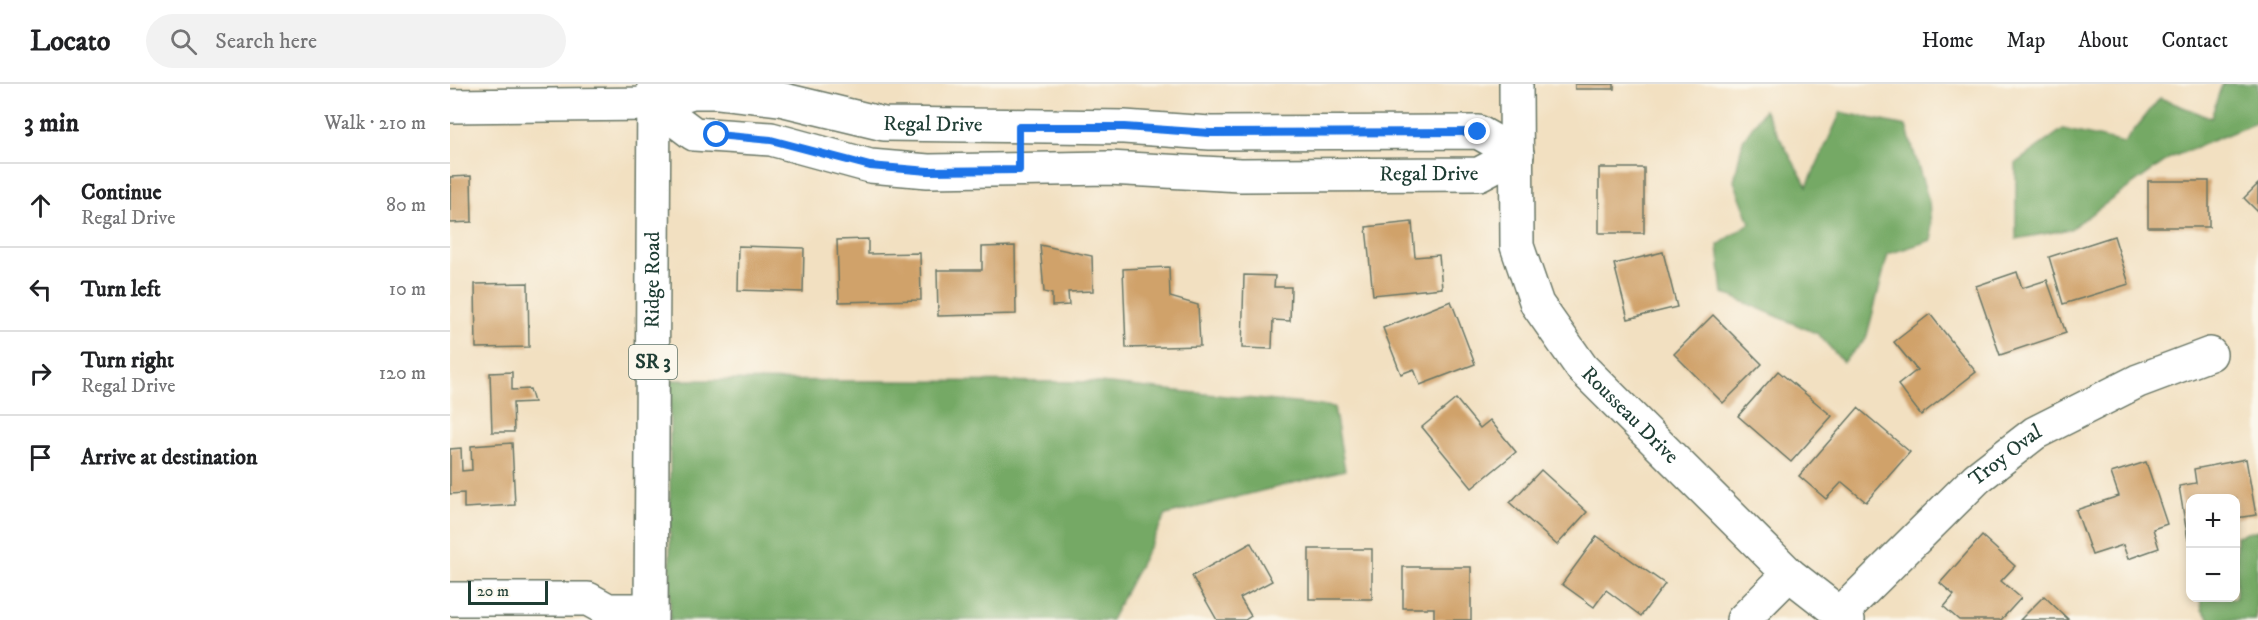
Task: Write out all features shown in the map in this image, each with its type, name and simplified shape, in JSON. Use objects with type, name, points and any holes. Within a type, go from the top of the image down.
[{"type":"street","name":"Rousseau Drive","points":[[1516,84],[1517,246],[1537,304],[1582,368],[1789,574],[1845,616]]},
{"type":"street","name":"Regal Drive","points":[[654,94],[719,92],[780,99],[884,124],[1124,127],[1210,133],[1478,132],[1517,154]]},
{"type":"street","name":"Regal Drive","points":[[654,94],[694,134],[771,140],[870,166],[928,171],[1108,168],[1241,175],[1479,174],[1517,154]]},
{"type":"street","points":[[450,106],[654,94]]},
{"type":"street","name":"Ridge Road","points":[[651,615],[654,94]]},
{"type":"street","points":[[1019,127],[1019,170]]},
{"type":"street","name":"Troy Oval","points":[[1845,616],[1977,478],[2035,433],[2138,381],[2210,354]]},
{"type":"street","points":[[1743,620],[1789,574]]},
{"type":"street","points":[[450,599],[588,599],[603,615],[651,615]]},
{"type":"green space","points":[[2222,84],[2258,84],[2258,122],[2170,158],[2070,229],[2016,239],[2016,163],[2063,129],[2124,143],[2160,98],[2211,118]]},
{"type":"green space","points":[[1764,110],[1807,186],[1841,112],[1906,126],[1929,202],[1932,240],[1888,254],[1866,339],[1843,362],[1818,334],[1723,293],[1718,245],[1750,223],[1734,181],[1743,140]]},
{"type":"green space","points":[[670,380],[1090,382],[1334,407],[1345,470],[1166,515],[1111,620],[670,620]]},
{"type":"green space","points":[[2258,530],[2256,620],[2211,620],[2202,610],[2201,602],[2240,602],[2240,535]]},
{"type":"building","points":[[1575,84],[1614,84],[1614,89],[1575,89]]},
{"type":"building","points":[[1599,168],[1644,168],[1644,233],[1599,233]]},
{"type":"building","points":[[471,176],[472,222],[450,223],[450,177]]},
{"type":"building","points":[[2148,181],[2209,181],[2209,227],[2148,227]]},
{"type":"building","points":[[2258,184],[2258,212],[2244,198]]},
{"type":"building","points":[[1412,222],[1415,257],[1439,255],[1442,288],[1373,295],[1366,227]]},
{"type":"building","points":[[2114,236],[2129,284],[2063,304],[2049,257]]},
{"type":"building","points":[[868,239],[868,254],[920,253],[921,300],[839,302],[837,240]]},
{"type":"building","points":[[1040,245],[1092,256],[1093,291],[1068,292],[1069,305],[1052,306],[1052,294],[1044,292]]},
{"type":"building","points":[[738,246],[804,248],[803,292],[737,290]]},
{"type":"building","points":[[1015,246],[1016,314],[938,316],[937,270],[982,270],[982,247]]},
{"type":"building","points":[[1663,252],[1677,307],[1628,319],[1614,264]]},
{"type":"building","points":[[1169,267],[1170,297],[1198,305],[1200,346],[1126,348],[1123,269]]},
{"type":"building","points":[[2017,272],[2022,288],[2047,280],[2066,333],[2000,355],[1976,286]]},
{"type":"building","points":[[1244,275],[1275,276],[1274,287],[1291,287],[1290,321],[1273,320],[1272,349],[1242,348]]},
{"type":"building","points":[[528,283],[529,347],[476,348],[475,284]]},
{"type":"building","points":[[1451,301],[1475,364],[1420,385],[1414,369],[1401,374],[1383,328]]},
{"type":"building","points":[[1930,314],[1976,372],[1921,415],[1898,385],[1917,370],[1894,342]]},
{"type":"building","points":[[1713,315],[1762,364],[1723,403],[1674,354]]},
{"type":"building","points":[[1778,371],[1832,416],[1791,462],[1738,416]]},
{"type":"building","points":[[512,372],[512,390],[530,389],[534,402],[513,403],[514,432],[492,432],[490,373]]},
{"type":"building","points":[[1456,399],[1480,428],[1490,420],[1516,452],[1472,488],[1422,427]]},
{"type":"building","points":[[1858,408],[1910,452],[1866,502],[1842,482],[1826,499],[1799,476]]},
{"type":"building","points":[[512,443],[515,505],[464,508],[464,493],[450,494],[450,449],[461,448],[462,471],[472,470],[471,446]]},
{"type":"building","points":[[2246,459],[2256,515],[2240,517],[2240,494],[2186,494],[2186,528],[2179,486],[2196,483],[2194,469]]},
{"type":"building","points":[[2146,462],[2167,524],[2153,529],[2159,548],[2128,559],[2123,545],[2092,555],[2076,510],[2119,496],[2111,473]]},
{"type":"building","points":[[1541,470],[1587,512],[1557,545],[1510,503]]},
{"type":"building","points":[[1597,536],[1665,584],[1641,616],[1606,590],[1594,607],[1562,584]]},
{"type":"building","points":[[1982,536],[2015,566],[2001,581],[2021,598],[2001,620],[1959,620],[1944,607],[1954,595],[1940,583]]},
{"type":"building","points":[[1251,543],[1272,581],[1240,598],[1251,616],[1245,620],[1217,620],[1192,576]]},
{"type":"building","points":[[1309,549],[1372,549],[1372,599],[1309,599]]},
{"type":"building","points":[[1403,567],[1471,567],[1471,620],[1434,620],[1434,608],[1403,608]]},
{"type":"building","points":[[2044,596],[2069,620],[2020,620]]},
{"type":"route","points":[[717,135],[771,140],[870,166],[928,171],[1019,170],[1019,127],[1124,127],[1210,133],[1478,132]]}]
